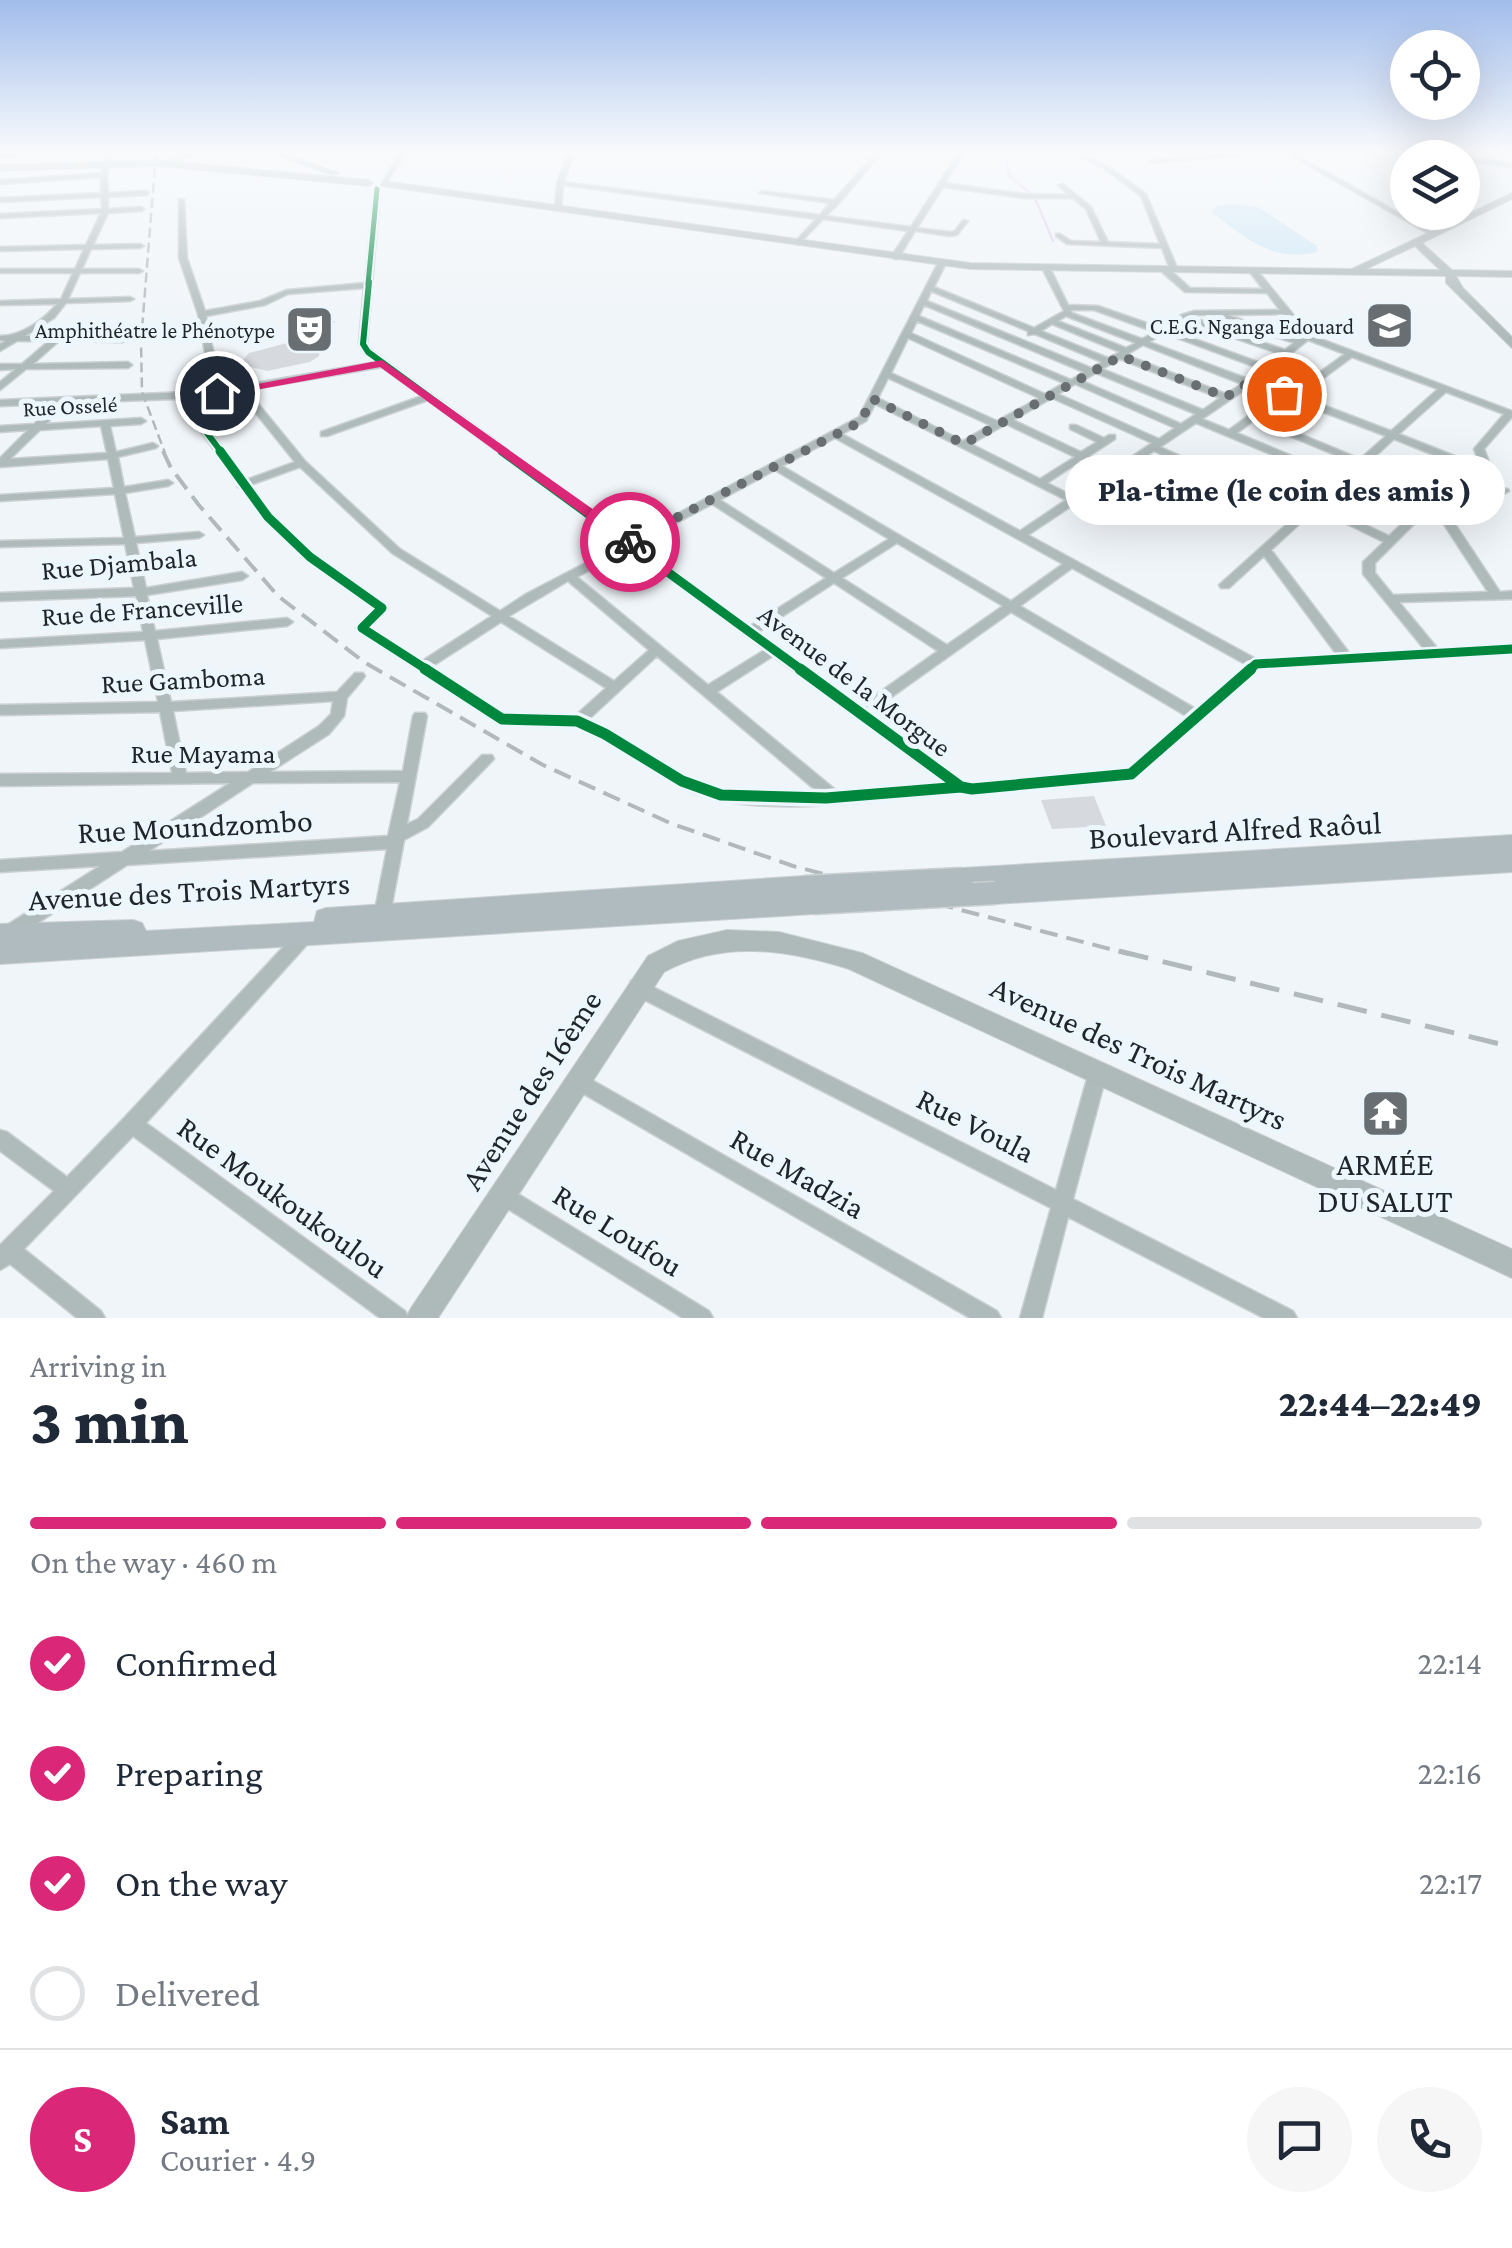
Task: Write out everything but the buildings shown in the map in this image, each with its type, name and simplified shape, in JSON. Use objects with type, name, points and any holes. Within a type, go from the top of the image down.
[{"type":"main road","points":[[597,215],[942,262],[1046,268],[1512,274]]},
{"type":"main road","points":[[1354,272],[1474,215]]},
{"type":"main road","points":[[1416,242],[1509,336]]},
{"type":"main road","name":"Boulevard Alfred Raôul","points":[[808,895],[962,879],[1512,845]]},
{"type":"main road","points":[[381,922],[808,895],[995,892],[1512,862]]},
{"type":"main road","name":"Avenue des Trois Martyrs","points":[[1,941],[381,922]]},
{"type":"main road","name":"Avenue des Trois Martyrs","points":[[727,942],[783,942],[854,960],[1512,1264]]},
{"type":"main road","name":"Avenue des 16ème","points":[[422,1318],[656,964],[674,951],[727,942]]},
{"type":"street","points":[[0,216],[31,215]]},
{"type":"street","points":[[0,348],[52,316],[63,302],[103,215]]},
{"type":"street","points":[[181,215],[182,258],[202,314],[217,393]]},
{"type":"street","points":[[373,215],[363,344],[382,364]]},
{"type":"street","points":[[798,215],[955,234],[965,220]]},
{"type":"street","points":[[798,243],[827,215]]},
{"type":"street","points":[[896,257],[924,215]]},
{"type":"street","points":[[1092,215],[1105,243]]},
{"type":"street","points":[[1152,215],[1166,246],[1169,270],[1185,289],[1269,292]]},
{"type":"street","points":[[1399,215],[1433,234]]},
{"type":"street","points":[[1058,235],[1068,242],[1166,246]]},
{"type":"street","points":[[0,249],[140,246]]},
{"type":"street","points":[[422,667],[629,542],[863,419],[942,262]]},
{"type":"street","points":[[1046,268],[1066,310],[1488,472]]},
{"type":"street","points":[[0,271],[139,271]]},
{"type":"street","points":[[1253,271],[1304,340]]},
{"type":"street","points":[[202,314],[262,303],[286,292],[368,284]]},
{"type":"street","points":[[930,288],[1110,362]]},
{"type":"street","points":[[0,302],[130,299]]},
{"type":"street","points":[[923,302],[1094,371],[1345,482]]},
{"type":"street","points":[[994,350],[1034,332],[1066,310],[1096,308],[1268,370]]},
{"type":"street","points":[[964,444],[1184,318],[1209,311],[1285,312]]},
{"type":"street","points":[[1209,311],[1351,354],[1510,414],[1478,448],[1488,472],[1508,497]]},
{"type":"street","points":[[915,317],[1182,428]]},
{"type":"street","points":[[1184,318],[1287,354]]},
{"type":"street","points":[[1052,322],[1226,397]]},
{"type":"street","points":[[906,334],[1306,515]]},
{"type":"street","points":[[0,338],[123,340]]},
{"type":"street","points":[[0,387],[58,338]]},
{"type":"street","points":[[1020,536],[1268,370],[1304,340]]},
{"type":"street","points":[[1230,434],[1351,354]]},
{"type":"street","points":[[0,403],[217,393],[382,364]]},
{"type":"street","name":"Avenue de la Morgue","points":[[382,364],[776,648],[961,787],[972,790],[1131,774],[1256,664]]},
{"type":"street","points":[[0,367],[128,365]]},
{"type":"street","points":[[886,374],[1114,472]]},
{"type":"street","points":[[240,390],[301,463],[396,551],[614,688]]},
{"type":"street","points":[[1225,585],[1345,482],[1443,390]]},
{"type":"street","points":[[324,434],[428,397]]},
{"type":"street","points":[[873,399],[1074,500]]},
{"type":"street","points":[[0,464],[63,401]]},
{"type":"street","points":[[1250,418],[1365,464]]},
{"type":"street","name":"Rue Osselé","points":[[0,429],[106,426],[141,421]]},
{"type":"street","points":[[106,426],[180,778]]},
{"type":"street","points":[[1040,482],[1108,439],[1073,427]]},
{"type":"street","points":[[206,433],[242,485],[310,557],[382,608],[362,628],[512,723],[578,721],[693,787],[715,795],[834,797],[961,787]]},
{"type":"street","points":[[836,436],[1256,664],[1512,649]]},
{"type":"street","points":[[0,464],[111,456],[153,446]]},
{"type":"street","points":[[242,485],[301,463]]},
{"type":"street","points":[[776,467],[1197,716]]},
{"type":"street","points":[[0,498],[119,491],[168,483]]},
{"type":"street","points":[[1434,653],[1367,568],[1390,540],[1449,487],[1508,497]]},
{"type":"street","points":[[1433,499],[1496,595]]},
{"type":"street","points":[[713,500],[946,651]]},
{"type":"street","points":[[1317,506],[1390,540]]},
{"type":"street","points":[[0,544],[128,542],[199,535]]},
{"type":"street","points":[[751,631],[898,538]]},
{"type":"street","points":[[1266,550],[1344,658]]},
{"type":"street","points":[[861,712],[1072,564]]},
{"type":"street","name":"Rue Djambala","points":[[0,597],[140,592],[242,576]]},
{"type":"street","points":[[569,576],[834,797]]},
{"type":"street","points":[[1388,598],[1512,595]]},
{"type":"street","name":"Rue de Franceville","points":[[0,644],[152,636],[287,622]]},
{"type":"street","points":[[707,692],[776,648]]},
{"type":"street","points":[[578,721],[658,649]]},
{"type":"street","points":[[1,941],[324,730],[337,716],[341,696],[359,676]]},
{"type":"street","name":"Rue Gamboma","points":[[0,710],[166,707],[341,696]]},
{"type":"street","points":[[381,922],[420,716]]},
{"type":"street","points":[[394,839],[423,823],[487,759]]},
{"type":"street","name":"Rue Mayama","points":[[0,780],[407,776]]},
{"type":"street","name":"Rue Moundzombo","points":[[0,866],[394,839]]},
{"type":"street","points":[[94,1318],[5,1255],[132,1124],[312,926]]},
{"type":"street","name":"Rue Voula","points":[[638,987],[1286,1318]]},
{"type":"street","points":[[1031,1318],[1098,1072]]},
{"type":"street","name":"Rue Madzia","points":[[576,1080],[990,1318]]},
{"type":"street","name":"Rue Moukoukoulou","points":[[132,1124],[398,1318]]},
{"type":"street","points":[[0,1139],[69,1190]]},
{"type":"street","name":"Rue Loufou","points":[[502,1194],[702,1318]]},
{"type":"shaded area","points":[[1214,215],[1269,215],[1317,246],[1317,252],[1272,251]]},
{"type":"waterway","points":[[1042,215],[1053,241]]},
{"type":"railway","points":[[151,215],[141,342],[142,392],[165,453]]},
{"type":"railway","points":[[163,451],[198,504],[278,596],[364,662],[543,765],[670,823],[793,866],[1129,954]]},
{"type":"railway","points":[[1119,951],[1512,1047]]},
{"type":"cycle path","points":[[375,215],[363,344],[368,352],[961,787],[1131,774],[1256,664],[1512,649]]},
{"type":"cycle path","points":[[207,433],[268,517],[310,557],[382,608],[362,628],[502,719],[577,721],[682,781],[721,795],[788,800],[961,787]]},
{"type":"way so far","points":[[630,542],[860,422],[873,399],[964,444],[1121,356],[1226,397],[1251,381],[1284,394]]},
{"type":"place","name":"C.E.G. Nganga Edouard","points":[[1389,326]]},
{"type":"place","name":"Amphithéatre le Phénotype","points":[[310,330]]},
{"type":"place","name":"Pla-time (le coin des amis )","points":[[1284,394]]},
{"type":"place","name":"ARMÉE DU SALUT","points":[[1385,1114]]},
{"type":"route","points":[[217,393],[382,364],[630,542]]}]
